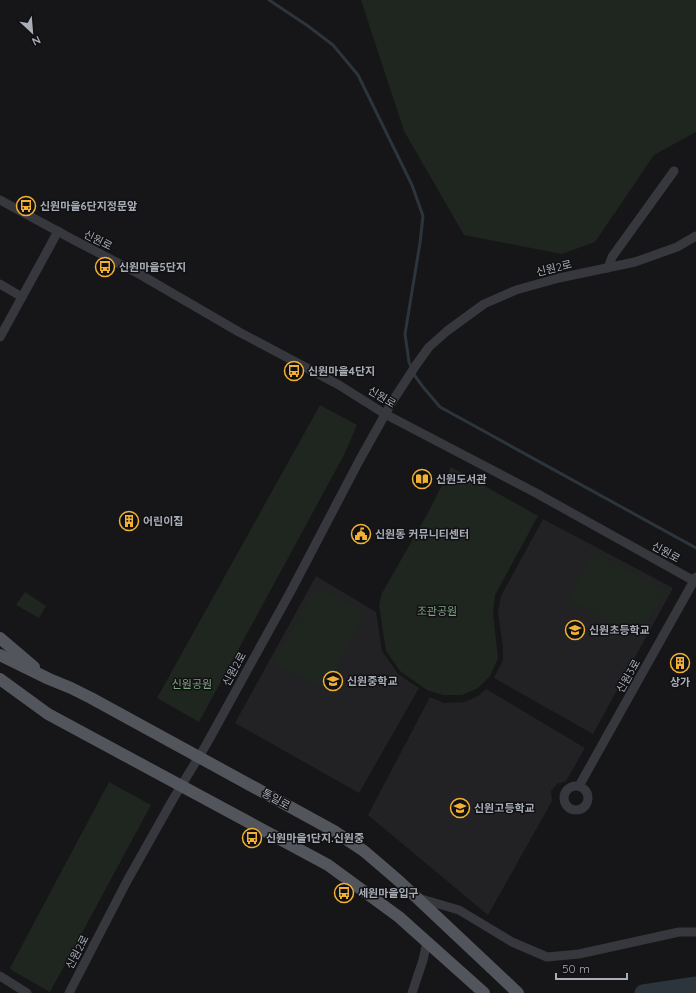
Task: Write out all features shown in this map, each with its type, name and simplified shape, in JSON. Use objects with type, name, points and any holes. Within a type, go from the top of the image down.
[{"type":"main road","points":[[0,638],[49,679]]},
{"type":"main road","name":"통일로","points":[[0,655],[91,698],[334,831],[364,851],[417,898],[518,993]]},
{"type":"main road","points":[[0,679],[48,714],[328,866],[400,917],[484,993]]},
{"type":"main road","points":[[0,684],[13,688]]},
{"type":"street","points":[[608,268],[612,257],[674,171]]},
{"type":"street","name":"신원로","points":[[0,200],[141,275],[239,332],[339,385],[385,414],[536,493],[695,580]]},
{"type":"street","points":[[0,337],[58,231]]},
{"type":"street","name":"신원2로","points":[[69,993],[127,881],[199,757],[385,414],[416,364],[429,347],[447,331],[484,304],[516,290],[559,278],[635,262],[677,247],[696,236]]},
{"type":"street","points":[[0,284],[22,297]]},
{"type":"street","name":"신원3로","points":[[579,786],[695,580]]},
{"type":"street","points":[[417,898],[459,910],[512,942],[547,956],[579,954],[680,932],[696,932]]},
{"type":"street","points":[[412,993],[423,960],[427,942]]},
{"type":"street","points":[[0,976],[26,993]]},
{"type":"shaded area","name":"신원초등학교","points":[[543,519],[673,588],[593,734],[494,678],[503,660],[503,648],[498,612],[501,596]]},
{"type":"shaded area","name":"신원중학교","points":[[316,576],[376,612],[382,651],[398,674],[419,688],[359,793],[235,723]]},
{"type":"shaded area","name":"신원고등학교","points":[[486,689],[585,748],[566,781],[557,784],[551,791],[552,801],[488,915],[368,815],[430,697],[444,703],[465,702],[478,696]]},
{"type":"green space","points":[[361,0],[696,0],[696,132],[654,155],[595,242],[562,254],[464,235],[404,131]]},
{"type":"green space","name":"신원공원","points":[[320,405],[357,425],[344,455],[199,722],[157,698]]},
{"type":"green space","name":"조관공원","points":[[451,467],[538,516],[495,595],[493,613],[498,658],[490,676],[478,688],[462,695],[443,695],[427,690],[400,671],[386,651],[379,605],[382,593],[429,511]]},
{"type":"green space","points":[[594,551],[666,591],[637,638],[568,599]]},
{"type":"green space","points":[[317,586],[366,612],[323,690],[273,661]]},
{"type":"green space","points":[[25,592],[46,606],[39,618],[16,605]]},
{"type":"green space","points":[[109,782],[151,805],[50,992],[10,968]]},
{"type":"waterway","points":[[269,0],[333,45],[358,75],[412,185],[423,216],[405,334],[409,362],[415,376],[423,387],[440,407],[696,548]]},
{"type":"waterway","points":[[643,993],[696,985]]},
{"type":"place","name":"신원마을6단지정문앞","points":[[26,206]]},
{"type":"place","name":"신원마을5단지","points":[[105,267]]},
{"type":"place","name":"신원마을4단지","points":[[294,371]]},
{"type":"place","name":"신원도서관","points":[[422,479]]},
{"type":"place","name":"어린이집","points":[[129,521]]},
{"type":"place","name":"신원동 커뮤니티센터","points":[[361,534]]},
{"type":"place","name":"신원초등학교","points":[[575,630]]},
{"type":"place","name":"상가","points":[[680,663]]},
{"type":"place","name":"신원중학교","points":[[333,681]]},
{"type":"place","name":"신원고등학교","points":[[460,808]]},
{"type":"place","name":"신원마을1단지.신원중","points":[[252,838]]},
{"type":"place","name":"세원마을입구","points":[[344,893]]}]
